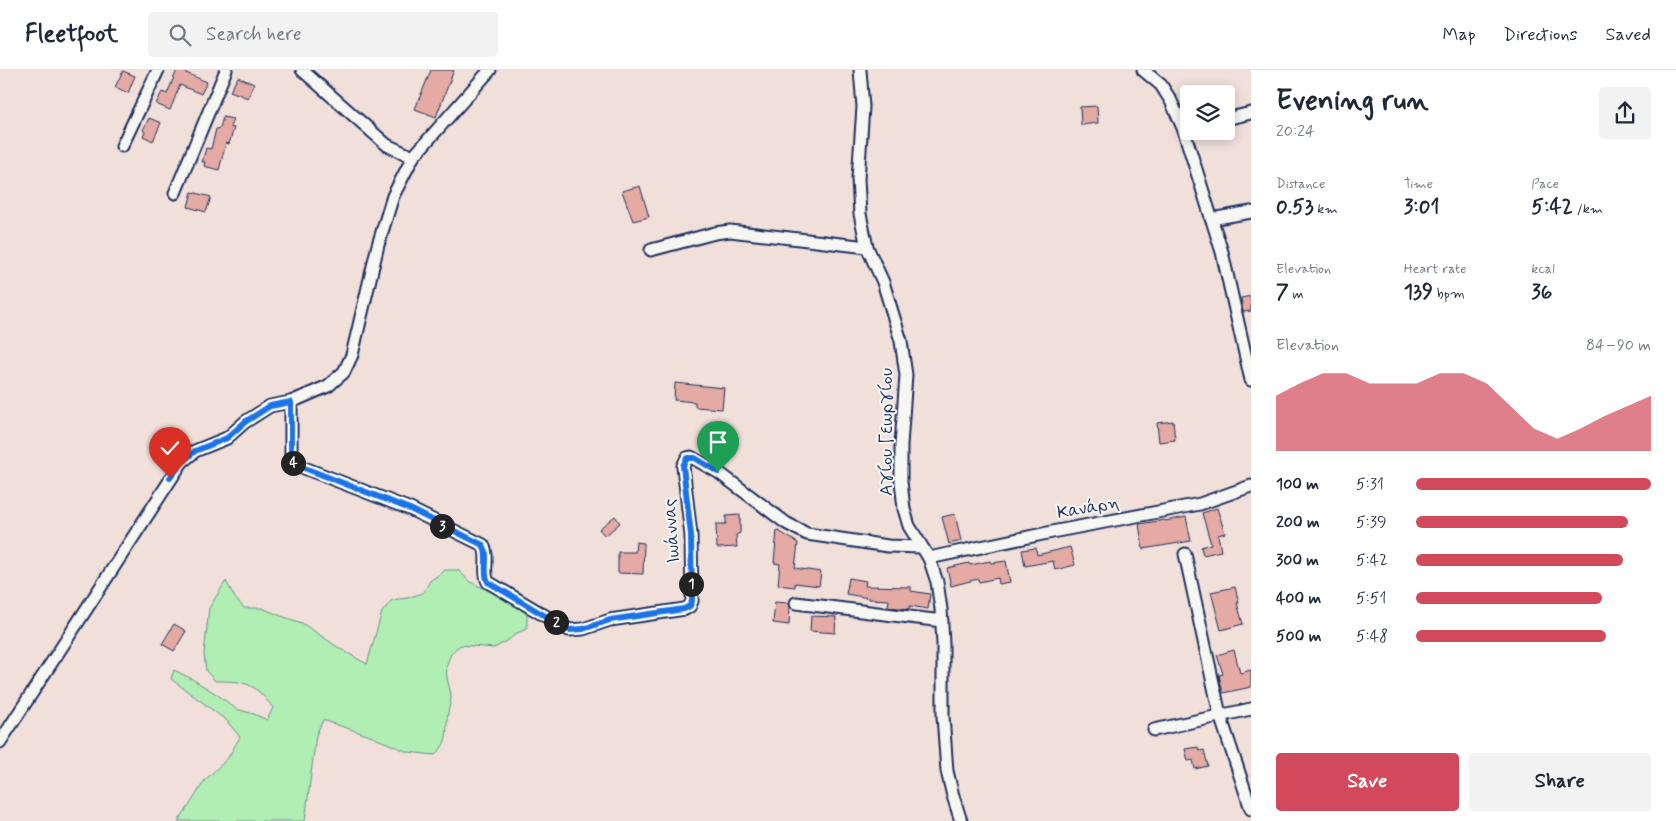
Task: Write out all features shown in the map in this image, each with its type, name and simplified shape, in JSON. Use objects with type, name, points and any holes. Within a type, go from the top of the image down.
[{"type":"street","points":[[122,146],[158,70]]},
{"type":"street","points":[[175,193],[226,70]]},
{"type":"street","points":[[302,70],[387,145],[413,157]]},
{"type":"street","points":[[0,742],[182,462],[195,451],[227,438],[245,422],[270,406],[291,402],[328,386],[344,372],[352,355],[378,245],[393,196],[413,157],[490,70]]},
{"type":"street","name":"Αγίου Γεωργίου","points":[[860,70],[863,107],[858,197],[860,214],[868,247],[883,282],[901,341],[906,375],[901,445],[901,480],[904,509],[909,526],[929,558],[937,582],[942,621],[944,738],[947,771],[961,821]]},
{"type":"street","points":[[1144,70],[1161,85],[1180,117]]},
{"type":"street","points":[[1235,116],[1251,113]]},
{"type":"street","points":[[1190,140],[1246,336],[1251,380]]},
{"type":"street","points":[[1211,219],[1251,212]]},
{"type":"street","points":[[651,250],[715,233],[730,231],[868,247]]},
{"type":"street","name":"Ιωάννας","points":[[291,402],[291,458],[294,464],[410,509],[483,545],[486,551],[486,576],[488,582],[569,630],[583,629],[610,620],[684,609],[690,606],[692,601],[691,535],[683,466],[687,458],[691,457],[718,472],[786,523],[807,534],[888,546],[921,547]]},
{"type":"street","name":"Κανάρη","points":[[929,558],[1057,530],[1200,504],[1251,486]]},
{"type":"street","points":[[1185,554],[1220,715],[1251,809]]},
{"type":"street","points":[[796,603],[942,621]]},
{"type":"street","points":[[1154,730],[1251,709]]},
{"type":"green space","points":[[445,570],[458,570],[470,582],[513,602],[527,615],[527,629],[517,633],[494,648],[461,645],[453,651],[447,668],[451,697],[446,735],[443,745],[435,755],[408,752],[370,736],[323,720],[316,735],[305,821],[178,821],[205,780],[228,758],[240,737],[226,720],[171,679],[174,670],[218,695],[236,709],[267,720],[273,708],[254,688],[242,683],[215,681],[206,671],[204,654],[209,608],[226,581],[235,598],[244,608],[262,608],[302,623],[367,664],[382,612],[392,600],[423,593],[430,581]]},
{"type":"building","points":[[177,70],[187,70],[186,73],[207,82],[201,94],[180,85],[170,110],[156,104],[162,92],[167,94]]},
{"type":"building","points":[[431,70],[454,70],[436,117],[415,109]]},
{"type":"building","points":[[123,71],[135,76],[128,93],[115,87]]},
{"type":"building","points":[[238,77],[254,84],[248,98],[230,91]]},
{"type":"building","points":[[1097,106],[1098,123],[1081,125],[1080,107]]},
{"type":"building","points":[[223,117],[233,119],[230,127],[234,128],[229,144],[226,143],[219,170],[204,166],[205,162],[202,162],[206,148],[211,149],[216,129],[220,128]]},
{"type":"building","points":[[149,118],[161,123],[153,141],[143,136],[145,132],[143,130]]},
{"type":"building","points":[[640,186],[649,217],[633,221],[622,191]]},
{"type":"building","points":[[192,192],[211,197],[206,212],[188,207]]},
{"type":"building","points":[[1251,296],[1251,311],[1243,312],[1241,298]]},
{"type":"building","points":[[675,383],[724,388],[722,409],[695,407],[695,402],[674,400]]},
{"type":"building","points":[[1173,421],[1175,440],[1159,442],[1157,423]]},
{"type":"building","points":[[1217,508],[1225,533],[1218,535],[1221,551],[1203,555],[1201,547],[1211,544],[1202,513]]},
{"type":"building","points":[[955,514],[961,541],[949,544],[942,517]]},
{"type":"building","points":[[740,515],[740,533],[736,535],[737,547],[717,548],[716,524],[726,524],[726,516]]},
{"type":"building","points":[[615,516],[620,523],[605,536],[599,529]]},
{"type":"building","points":[[1186,517],[1191,541],[1143,549],[1139,524]]},
{"type":"building","points":[[777,530],[798,543],[795,568],[821,572],[819,586],[795,583],[795,587],[778,585],[780,564],[774,563]]},
{"type":"building","points":[[636,542],[644,543],[643,574],[618,573],[618,552],[635,552]]},
{"type":"building","points":[[1070,547],[1075,565],[1055,570],[1053,561],[1025,566],[1022,550],[1036,548],[1037,555]]},
{"type":"building","points":[[990,561],[991,563],[1006,561],[1010,582],[999,584],[998,578],[979,582],[978,579],[951,586],[947,568]]},
{"type":"building","points":[[849,578],[866,581],[865,586],[911,587],[911,591],[930,594],[928,609],[910,606],[909,609],[888,607],[889,600],[869,599],[846,594]]},
{"type":"building","points":[[1235,587],[1243,624],[1221,630],[1211,592]]},
{"type":"building","points":[[775,602],[789,603],[789,625],[773,623]]},
{"type":"building","points":[[811,616],[836,617],[835,633],[810,631]]},
{"type":"building","points":[[174,624],[186,631],[174,651],[162,644]]},
{"type":"building","points":[[1234,650],[1240,673],[1251,670],[1251,687],[1223,693],[1219,675],[1223,674],[1217,655]]},
{"type":"building","points":[[1198,747],[1199,751],[1204,750],[1208,766],[1195,769],[1193,760],[1188,761],[1185,749]]},
{"type":"route","points":[[170,478],[182,462],[195,451],[227,438],[245,422],[270,406],[291,402],[291,458],[294,464],[372,496],[410,509],[483,545],[486,551],[486,578],[488,582],[569,630],[576,631],[610,620],[684,609],[690,606],[692,601],[691,535],[683,466],[687,458],[691,457],[718,472]]}]
